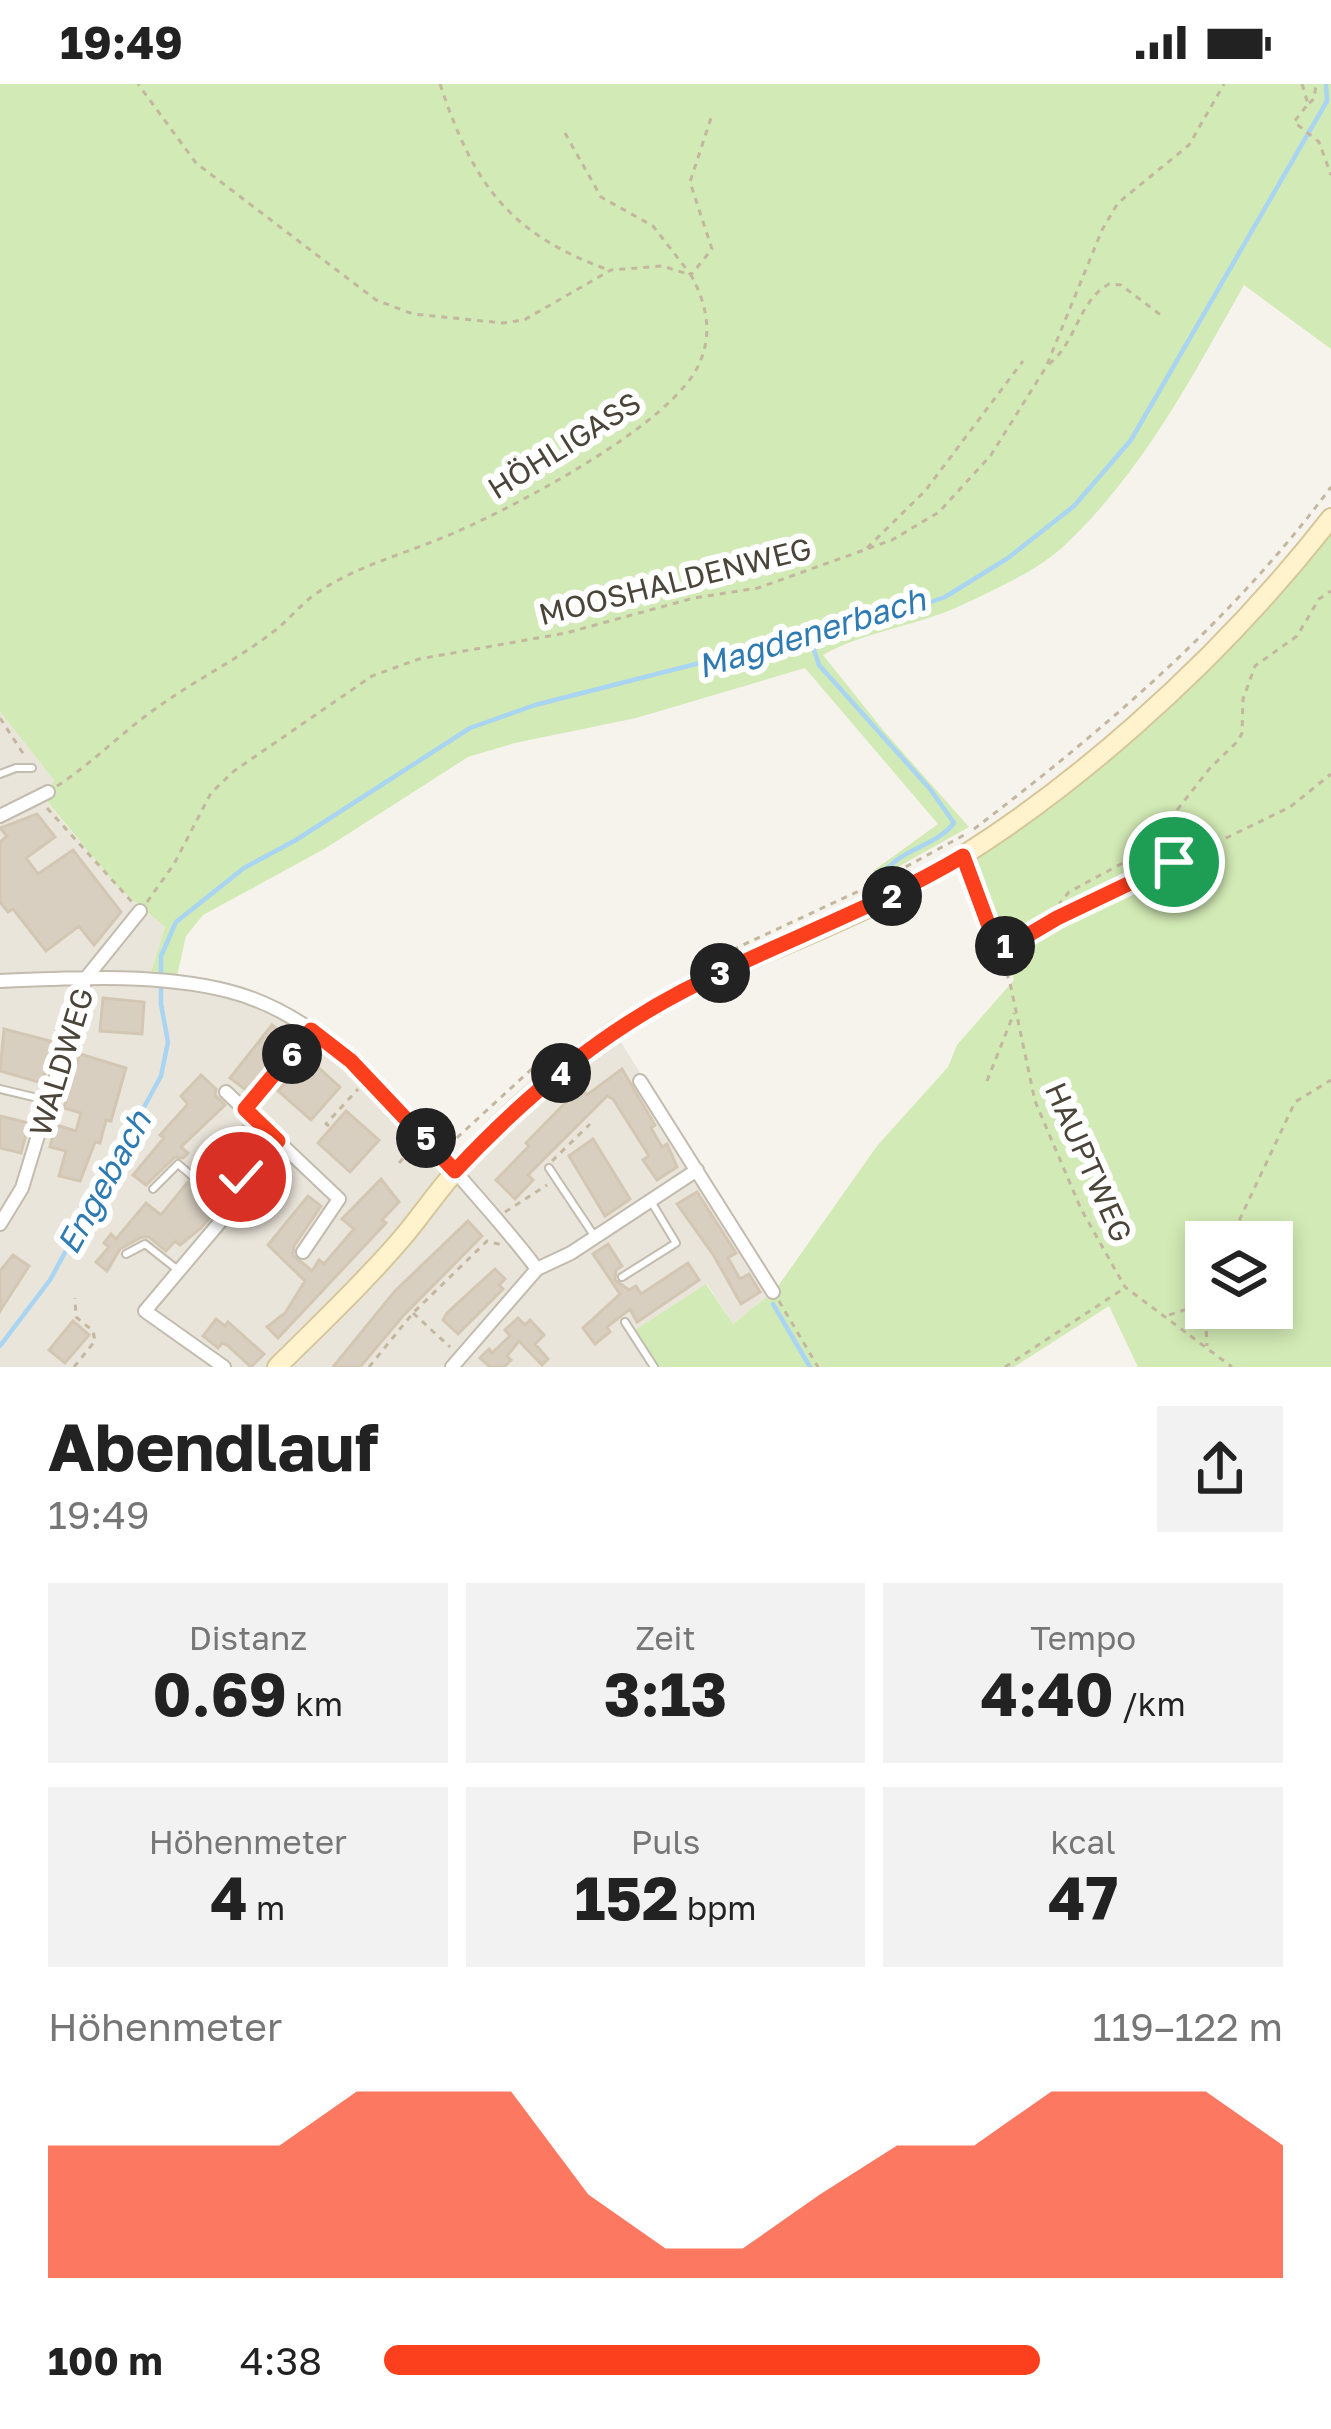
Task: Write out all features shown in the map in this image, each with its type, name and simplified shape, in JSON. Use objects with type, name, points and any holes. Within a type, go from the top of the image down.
[{"type":"main road","points":[[277,1367],[403,1237],[455,1171],[532,1095],[616,1030],[729,969],[886,899],[963,856],[1021,816],[1163,698],[1231,634],[1331,518]]},
{"type":"street","points":[[0,816],[43,795]]},
{"type":"street","name":"WALDWEG","points":[[0,1225],[22,1188],[86,978],[140,911]]},
{"type":"street","points":[[0,981],[155,982],[254,999],[311,1030],[368,1078],[498,1216],[537,1269]]},
{"type":"street","points":[[245,1109],[311,1030]]},
{"type":"street","points":[[640,1081],[773,1292]]},
{"type":"street","points":[[226,1092],[339,1199],[304,1252]]},
{"type":"street","points":[[456,1361],[537,1269],[697,1170]]},
{"type":"street","points":[[224,1367],[146,1311],[231,1209]]},
{"type":"lane","points":[[0,774],[16,767],[32,769]]},
{"type":"lane","points":[[0,1089],[50,1101]]},
{"type":"lane","points":[[153,1190],[178,1163],[231,1209]]},
{"type":"lane","points":[[549,1168],[595,1237]]},
{"type":"lane","points":[[622,1277],[676,1243],[651,1200]]},
{"type":"lane","points":[[126,1254],[145,1244],[178,1270]]},
{"type":"lane","points":[[625,1322],[654,1367]]},
{"type":"path","points":[[138,84],[196,163],[376,300],[413,314],[524,320],[611,271],[662,266],[691,274]]},
{"type":"path","points":[[440,84],[456,133],[498,204],[564,254],[611,271]]},
{"type":"path","name":"MOOSHALDENWEG","points":[[140,911],[174,864],[212,793],[250,759],[372,676],[419,659],[566,633],[694,598],[758,588],[916,528],[956,496],[991,455],[1046,367],[1102,230],[1118,203],[1189,145],[1224,84]]},
{"type":"path","points":[[1302,84],[1308,104]]},
{"type":"path","points":[[1316,84],[1314,99],[1294,117],[1298,128],[1319,142],[1331,175]]},
{"type":"path","points":[[691,274],[712,249],[690,182],[712,115]]},
{"type":"path","points":[[565,133],[601,197],[653,226],[691,274]]},
{"type":"path","name":"HÖHLIGASS","points":[[43,795],[91,765],[154,709],[274,632],[326,588],[511,505],[646,422],[688,384],[701,360],[708,331],[704,299],[691,274]]},
{"type":"path","points":[[1046,367],[1073,338],[1091,297],[1109,284],[1121,285],[1162,316]]},
{"type":"path","points":[[866,550],[925,491],[1023,362]]},
{"type":"path","points":[[693,968],[895,874],[971,830],[1048,772],[1230,609],[1331,487]]},
{"type":"path","points":[[1057,918],[1069,892],[1145,851],[1210,768],[1238,741],[1243,699],[1255,666],[1297,636],[1319,599],[1331,591]]},
{"type":"path","points":[[0,718],[32,769]]},
{"type":"path","points":[[997,948],[1290,807],[1331,774]]},
{"type":"path","points":[[43,795],[140,911]]},
{"type":"path","name":"HAUPTWEG","points":[[963,856],[997,948],[1046,1131],[1081,1209],[1125,1287],[1232,1367]]},
{"type":"path","points":[[987,1081],[1015,1011]]},
{"type":"path","points":[[440,1154],[535,1066],[574,1041]]},
{"type":"path","points":[[328,1126],[368,1078]]},
{"type":"path","points":[[1238,1221],[1295,1102],[1331,1080]]},
{"type":"path","points":[[330,1104],[338,1111]]},
{"type":"path","points":[[549,1168],[554,1156],[590,1124]]},
{"type":"path","points":[[400,1163],[424,1135]]},
{"type":"path","points":[[231,1209],[250,1185],[241,1177],[278,1141]]},
{"type":"path","points":[[498,1216],[557,1178]]},
{"type":"path","points":[[369,1367],[413,1313],[487,1241],[502,1245]]},
{"type":"path","points":[[1005,1367],[1125,1287]]},
{"type":"path","points":[[773,1292],[818,1367]]},
{"type":"path","points":[[74,1367],[95,1341],[93,1331],[76,1317],[75,1298]]},
{"type":"path","points":[[1165,1316],[1185,1310]]},
{"type":"path","points":[[413,1313],[456,1361]]},
{"type":"path","points":[[1207,1329],[1207,1348]]},
{"type":"shaded area","points":[[0,712],[54,780],[46,801],[117,886],[165,927],[151,972],[243,987],[275,1000],[334,1041],[467,1163],[619,1039],[776,1289],[733,1324],[707,1284],[636,1330],[659,1367],[0,1367]]},
{"type":"green space","points":[[0,84],[1331,84],[1331,349],[1244,285],[1142,454],[1094,516],[1055,554],[962,605],[823,655],[969,827],[882,876],[873,871],[938,824],[805,668],[636,718],[468,757],[326,848],[203,915],[186,936],[177,976],[151,972],[165,927],[117,886],[46,800],[54,780],[0,712]]},
{"type":"green space","points":[[1331,532],[1331,1367],[1138,1367],[1109,1306],[1014,1367],[659,1367],[635,1330],[706,1284],[733,1324],[776,1289],[877,1146],[948,1067],[957,1045],[1014,980],[974,861],[1168,703]]},
{"type":"building","points":[[37,814],[55,837],[26,858],[38,874],[73,850],[121,912],[94,945],[79,926],[46,951],[13,909],[8,912],[0,902],[0,842],[7,836],[0,828]]},
{"type":"building","points":[[103,998],[144,1002],[142,1034],[100,1031]]},
{"type":"building","points":[[272,1025],[290,1040],[246,1090],[230,1078]]},
{"type":"building","points":[[4,1029],[54,1042],[42,1083],[0,1071]]},
{"type":"building","points":[[80,1054],[126,1068],[111,1121],[106,1120],[80,1181],[59,1176],[66,1151],[50,1147],[56,1125],[76,1131],[81,1113],[64,1108]]},
{"type":"building","points":[[308,1058],[340,1087],[311,1120],[278,1091]]},
{"type":"building","points":[[622,1069],[677,1167],[657,1180],[643,1160],[649,1156],[607,1096],[528,1175],[533,1180],[515,1199],[496,1180],[529,1146],[526,1143],[580,1088],[587,1095]]},
{"type":"building","points":[[201,1075],[225,1105],[181,1147],[188,1153],[175,1157],[146,1185],[133,1175],[188,1104],[181,1096]]},
{"type":"building","points":[[346,1111],[379,1140],[350,1172],[318,1143]]},
{"type":"building","points":[[0,1116],[29,1123],[21,1153],[0,1148]]},
{"type":"building","points":[[245,1124],[266,1145],[260,1152],[256,1148],[234,1171],[239,1176],[229,1187],[215,1174],[209,1180],[194,1165],[208,1151],[215,1157]]},
{"type":"building","points":[[593,1139],[630,1199],[605,1216],[569,1156]]},
{"type":"building","points":[[381,1179],[399,1202],[382,1220],[386,1223],[278,1338],[267,1327],[285,1313],[305,1281],[268,1245],[308,1196],[321,1206],[293,1255],[312,1271],[319,1260],[324,1264],[354,1229],[342,1219]]},
{"type":"building","points":[[188,1182],[218,1208],[201,1228],[166,1251],[142,1237],[120,1249],[107,1271],[96,1262],[109,1247],[104,1243],[111,1234],[116,1239],[146,1203],[161,1215]]},
{"type":"building","points":[[697,1192],[736,1253],[728,1258],[740,1279],[749,1274],[760,1292],[741,1304],[677,1204]]},
{"type":"building","points":[[468,1221],[482,1236],[360,1367],[333,1367],[395,1291]]},
{"type":"building","points":[[608,1244],[622,1266],[615,1280],[629,1290],[636,1286],[641,1294],[688,1263],[699,1280],[637,1322],[630,1309],[595,1344],[583,1328],[620,1294],[593,1254]]},
{"type":"building","points":[[13,1255],[29,1266],[0,1311],[0,1271]]},
{"type":"building","points":[[495,1269],[505,1279],[499,1285],[503,1289],[458,1334],[443,1320]]},
{"type":"building","points":[[518,1318],[525,1325],[530,1320],[544,1335],[535,1344],[548,1359],[542,1365],[519,1341],[504,1367],[490,1367],[480,1358],[510,1336],[505,1330]]},
{"type":"building","points":[[216,1319],[225,1326],[228,1322],[264,1354],[251,1367],[227,1345],[218,1348],[203,1336]]},
{"type":"building","points":[[73,1321],[89,1335],[65,1363],[49,1350]]},
{"type":"waterway","name":"Magdenerbach","points":[[0,1346],[50,1280],[161,1076],[168,1042],[161,1004],[161,956],[176,922],[244,868],[470,728],[535,705],[908,610],[945,597],[1008,558],[1074,506],[1131,440],[1327,101],[1326,84]]},
{"type":"waterway","points":[[810,638],[819,665],[930,789],[954,823],[887,869]]},
{"type":"waterway","points":[[773,1304],[810,1367]]},
{"type":"route","points":[[241,1177],[278,1141],[245,1109],[311,1030],[351,1061],[455,1171],[532,1095],[616,1030],[682,992],[886,899],[963,856],[997,948],[1174,862]]},
{"type":"water label","name":"Engebach","points":[[103,1182]]}]
